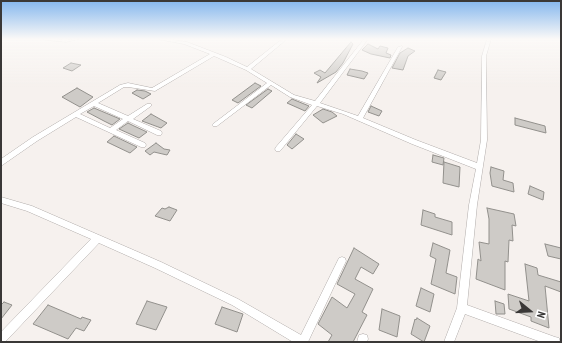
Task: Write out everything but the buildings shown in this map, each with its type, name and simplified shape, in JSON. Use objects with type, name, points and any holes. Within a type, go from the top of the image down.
[{"type":"street","points":[[1,163],[75,114],[124,86],[153,90],[212,55]]},
{"type":"street","points":[[216,55],[248,68],[292,96],[359,119],[479,167]]},
{"type":"street","points":[[248,68],[265,55]]},
{"type":"street","points":[[278,149],[316,104],[354,55]]},
{"type":"street","points":[[359,119],[396,55]]},
{"type":"street","points":[[449,342],[462,308],[473,205],[484,140],[484,55]]},
{"type":"street","points":[[215,125],[270,83]]},
{"type":"street","points":[[93,103],[159,133]]},
{"type":"street","points":[[111,130],[149,105]]},
{"type":"street","points":[[75,114],[143,145]]},
{"type":"street","points":[[1,200],[29,208],[98,238],[235,302],[303,342],[342,261]]},
{"type":"street","points":[[1,340],[98,238]]},
{"type":"street","points":[[462,308],[555,342]]}]
